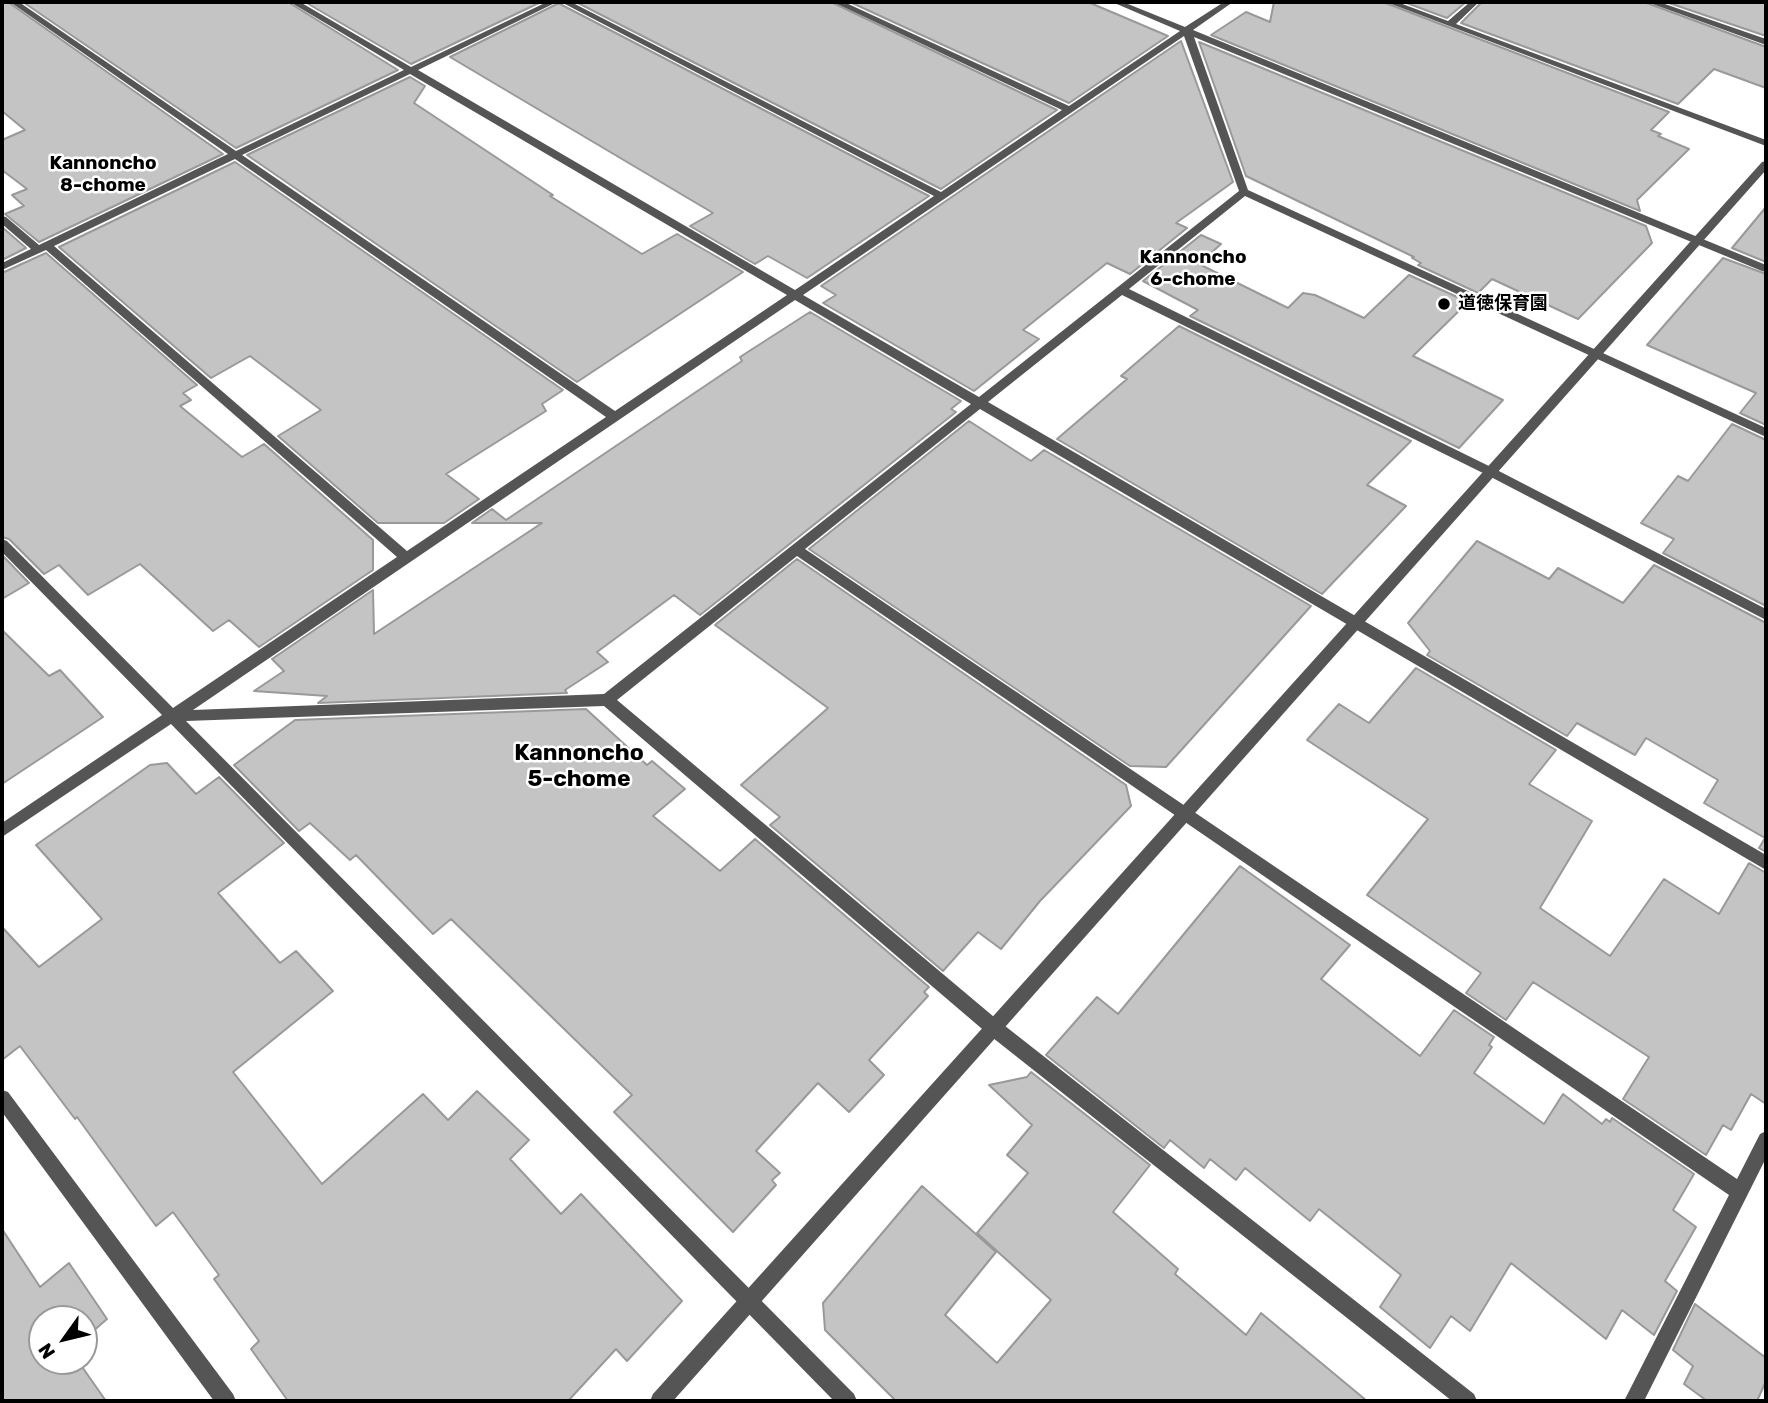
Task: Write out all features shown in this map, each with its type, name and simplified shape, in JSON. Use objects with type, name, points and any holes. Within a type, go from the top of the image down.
[{"type":"street","points":[[14,2],[615,417]]},
{"type":"street","points":[[295,2],[1766,863]]},
{"type":"street","points":[[2,267],[552,2]]},
{"type":"street","points":[[565,2],[942,196]]},
{"type":"street","points":[[837,2],[1070,110]]},
{"type":"street","points":[[1116,2],[1766,270]]},
{"type":"street","points":[[2,831],[1229,2]]},
{"type":"street","points":[[1390,2],[1766,143]]},
{"type":"street","points":[[1450,24],[1475,2]]},
{"type":"street","points":[[1651,2],[1766,42]]},
{"type":"street","points":[[1186,31],[1244,192],[1766,433]]},
{"type":"street","points":[[660,1401],[1766,164]]},
{"type":"street","points":[[172,716],[607,700],[1244,192]]},
{"type":"street","points":[[2,219],[42,247],[407,558]]},
{"type":"street","points":[[1122,290],[1490,472],[1766,615]]},
{"type":"street","points":[[2,544],[847,1401]]},
{"type":"street","points":[[796,549],[1740,1192]]},
{"type":"street","points":[[607,700],[994,1028],[1467,1401]]},
{"type":"street","points":[[2,1098],[226,1401]]},
{"type":"street","points":[[1633,1401],[1766,1140]]},
{"type":"building","points":[[2,2],[8,2],[223,154],[39,242],[5,214],[24,206],[12,195],[27,189],[2,170],[2,140],[25,130],[2,111]]},
{"type":"building","points":[[23,2],[288,2],[398,70],[236,148]]},
{"type":"building","points":[[305,2],[541,2],[411,64]]},
{"type":"building","points":[[576,2],[831,2],[1057,110],[941,189]]},
{"type":"building","points":[[850,2],[1088,2],[1168,36],[1069,103]]},
{"type":"building","points":[[1274,2],[1383,2],[1669,112],[1651,130],[1661,134],[1658,136],[1689,149],[1637,200],[1640,211],[1211,35],[1246,12],[1270,22]]},
{"type":"building","points":[[1404,2],[1466,2],[1447,18]]},
{"type":"building","points":[[1482,2],[1644,2],[1766,47],[1766,88],[1714,69],[1678,104],[1461,23]]},
{"type":"building","points":[[1666,2],[1766,2],[1766,36]]},
{"type":"building","points":[[559,3],[929,196],[807,278],[768,256],[755,264],[690,226],[713,213],[450,57]]},
{"type":"building","points":[[1181,41],[1233,182],[1176,223],[1187,228],[1130,274],[1107,263],[1023,330],[1039,339],[974,391],[823,303],[836,295],[821,286]]},
{"type":"building","points":[[1199,42],[1646,226],[1652,243],[1578,319],[1492,279],[1478,293],[1418,265],[1421,263],[1412,258],[1414,257],[1246,176]]},
{"type":"building","points":[[410,77],[425,86],[414,103],[553,195],[550,196],[642,254],[677,234],[743,272],[577,382],[247,155]]},
{"type":"building","points":[[235,162],[563,390],[542,404],[546,411],[446,474],[479,499],[444,523],[378,523],[278,436],[321,410],[250,356],[211,378],[59,247]]},
{"type":"building","points":[[1766,207],[1766,262],[1732,248]]},
{"type":"building","points":[[2,227],[26,248],[2,260]]},
{"type":"building","points":[[1201,235],[1221,244],[1199,264],[1288,308],[1303,293],[1315,295],[1364,318],[1409,275],[1468,302],[1413,356],[1503,400],[1459,448],[1190,316],[1198,310],[1143,281]]},
{"type":"building","points":[[46,253],[197,385],[183,393],[191,400],[180,406],[242,457],[264,444],[373,540],[373,570],[259,647],[229,620],[213,631],[140,564],[88,595],[59,565],[44,574],[9,539],[2,537],[2,273]]},
{"type":"building","points":[[1723,258],[1766,274],[1766,425],[1740,413],[1756,393],[1647,345]]},
{"type":"building","points":[[810,312],[961,401],[951,409],[956,412],[700,615],[674,595],[597,652],[608,662],[565,690],[567,693],[318,703],[327,696],[254,691],[284,671],[272,659],[373,590],[374,634],[542,523],[472,523],[492,509],[506,520],[742,361],[740,357]]},
{"type":"building","points":[[1179,326],[1411,441],[1367,485],[1406,506],[1322,594],[1057,439],[1127,379],[1121,376]]},
{"type":"building","points":[[969,421],[1031,461],[1044,450],[1311,606],[1166,767],[1130,766],[809,549]]},
{"type":"building","points":[[1732,424],[1766,440],[1766,606],[1663,553],[1674,539],[1641,523],[1678,476],[1688,481]]},
{"type":"building","points":[[1477,541],[1549,579],[1558,568],[1623,603],[1654,565],[1766,623],[1766,852],[1759,848],[1765,838],[1704,803],[1718,780],[1646,738],[1635,755],[1577,723],[1567,736],[1427,655],[1430,651],[1408,623]]},
{"type":"building","points":[[2,555],[29,583],[2,599]]},
{"type":"building","points":[[797,559],[1126,785],[1131,806],[1040,901],[1001,949],[978,932],[943,971],[770,825],[780,817],[741,785],[828,708],[715,625]]},
{"type":"building","points":[[2,630],[49,676],[60,670],[103,717],[2,784]]},
{"type":"building","points":[[1416,668],[1556,750],[1529,784],[1592,821],[1540,908],[1610,956],[1664,879],[1719,914],[1749,863],[1766,873],[1766,1104],[1751,1094],[1731,1130],[1723,1125],[1706,1155],[1623,1099],[1649,1057],[1533,982],[1506,1020],[1466,993],[1481,973],[1367,895],[1428,819],[1307,740],[1339,704],[1369,723]]},
{"type":"building","points":[[586,709],[647,765],[652,761],[685,789],[653,816],[720,871],[755,839],[929,987],[924,992],[928,996],[869,1060],[884,1075],[849,1112],[818,1083],[756,1151],[780,1173],[772,1180],[776,1185],[733,1232],[614,1112],[632,1095],[451,919],[433,934],[356,855],[350,860],[310,823],[299,831],[234,765],[295,720]]},
{"type":"building","points":[[167,763],[196,794],[219,777],[284,843],[218,893],[280,963],[296,951],[333,991],[233,1072],[322,1184],[423,1094],[448,1120],[477,1091],[529,1140],[510,1159],[561,1214],[581,1194],[682,1301],[627,1361],[616,1349],[568,1401],[288,1401],[251,1349],[259,1341],[214,1279],[219,1275],[173,1212],[156,1226],[77,1117],[75,1119],[20,1046],[2,1060],[2,927],[39,967],[102,919],[36,845],[150,765]]},
{"type":"building","points":[[1240,866],[1350,945],[1321,979],[1420,1056],[1454,1010],[1494,1037],[1489,1045],[1492,1047],[1474,1073],[1544,1124],[1563,1094],[1602,1124],[1606,1119],[1610,1122],[1612,1118],[1694,1174],[1673,1210],[1696,1227],[1665,1281],[1677,1291],[1654,1335],[1622,1310],[1606,1339],[1511,1263],[1470,1331],[1451,1316],[1430,1348],[1380,1307],[1401,1275],[1319,1209],[1310,1221],[1245,1168],[1236,1180],[1210,1159],[1204,1168],[1170,1140],[1164,1148],[1046,1055],[1097,997],[1118,1014]]},
{"type":"building","points":[[1031,1072],[1150,1165],[1113,1212],[1178,1269],[1175,1274],[1246,1335],[1261,1313],[1367,1401],[896,1401],[825,1330],[823,1303],[922,1186],[996,1252],[945,1315],[997,1363],[1051,1300],[977,1233],[1028,1173],[1007,1155],[1032,1125],[989,1085],[1027,1077]]},
{"type":"building","points":[[2,1229],[40,1287],[69,1263],[98,1305],[28,1305],[28,1375],[88,1375],[106,1401],[2,1401]]},
{"type":"building","points":[[1695,1304],[1766,1358],[1766,1381],[1757,1401],[1707,1401],[1684,1384],[1693,1366],[1673,1350]]},
{"type":"building","points":[[98,1306],[107,1319],[98,1327]]},
{"type":"place","name":"道徳保育園","points":[[1444,304]]},
{"type":"district","name":"Kannoncho 8-chome","points":[[103,175]]},
{"type":"district","name":"Kannoncho 6-chome","points":[[1193,269]]},
{"type":"district","name":"Kannoncho 5-chome","points":[[579,766]]}]
